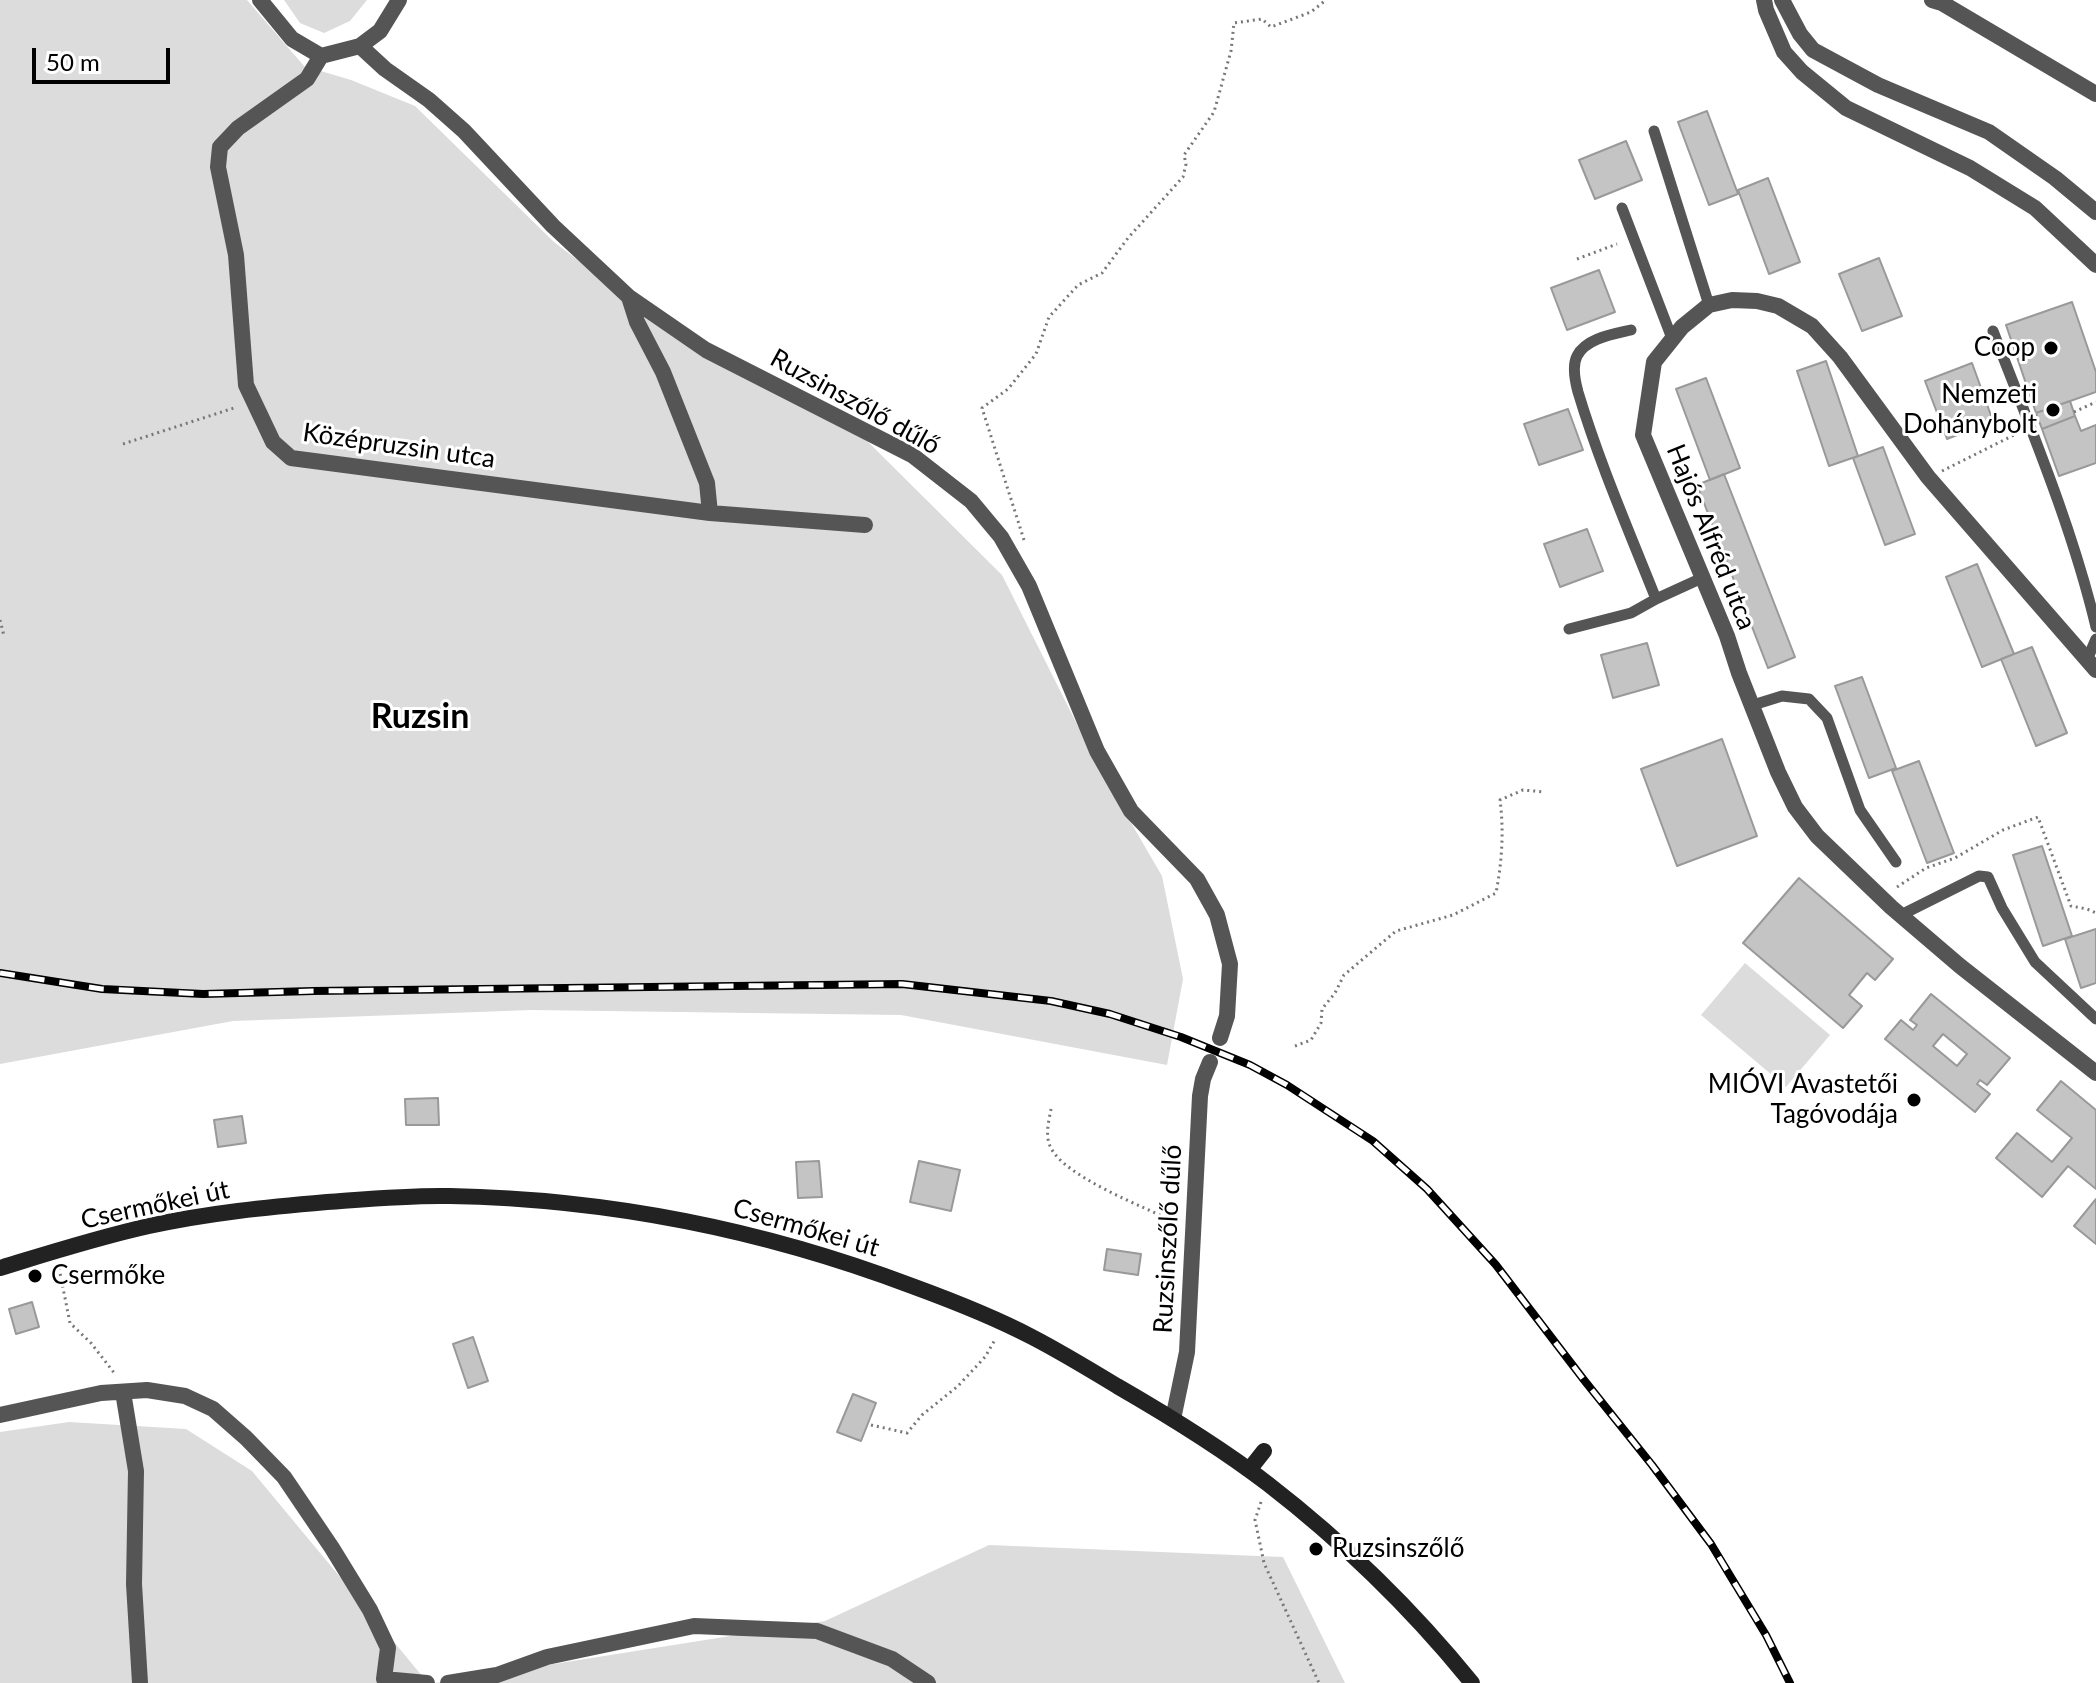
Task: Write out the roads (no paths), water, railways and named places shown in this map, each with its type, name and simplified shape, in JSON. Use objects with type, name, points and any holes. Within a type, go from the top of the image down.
[{"type":"main road","name":"Csermőkei út","points":[[0,1268],[151,1225],[256,1208],[445,1195],[527,1199],[625,1210],[722,1228],[836,1259],[949,1299],[1004,1323],[1059,1351],[1173,1419],[1249,1470],[1351,1553],[1409,1611],[1472,1683]]},
{"type":"main road","points":[[1249,1470],[1264,1451]]},
{"type":"street","points":[[260,0],[292,39],[321,56],[360,46],[380,31],[399,0]]},
{"type":"street","points":[[1932,0],[2096,94]]},
{"type":"street","points":[[2096,212],[2055,178],[1989,132],[1878,85],[1813,50],[1800,34],[1787,1],[1765,5],[1784,52],[1802,72],[1846,108],[1970,168],[2035,208],[2096,265]]},
{"type":"street","name":"Ruzsinszőlő dűlő","points":[[360,46],[464,131],[553,226],[629,297],[706,350],[912,455],[971,501],[1001,537],[1029,586],[1097,751],[1131,811],[1197,879],[1217,915],[1230,964],[1227,1016],[1220,1038]]},
{"type":"street","name":"Középruzsin utca","points":[[321,56],[307,79],[238,128],[220,147],[218,167],[236,255],[246,385],[273,442],[291,458],[710,513],[865,525]]},
{"type":"street","points":[[629,297],[707,483],[710,513]]},
{"type":"street","points":[[1709,305],[1732,300],[1757,301],[1778,306],[1812,326],[1840,357],[1928,477],[2090,664]]},
{"type":"street","name":"Hajós Alfréd utca","points":[[1709,305],[1682,327],[1654,362],[1643,435],[1778,772],[1795,807],[1817,836],[1901,915],[1960,966],[2096,1073]]},
{"type":"street","name":"Ruzsinszőlő dűlő","points":[[1173,1419],[1187,1352],[1200,1096],[1210,1062]]},
{"type":"street","points":[[0,1415],[101,1393],[147,1390],[185,1396],[213,1409],[284,1477],[370,1610],[388,1648],[382,1681],[427,1683]]},
{"type":"street","points":[[123,1392],[136,1471],[134,1584],[140,1683]]},
{"type":"street","points":[[448,1683],[497,1675],[547,1657],[694,1626],[817,1631],[892,1659],[928,1683]]},
{"type":"lane","points":[[1654,131],[1709,305]]},
{"type":"lane","points":[[1622,208],[1673,341]]},
{"type":"lane","points":[[1631,330],[1607,335],[1588,345],[1578,354],[1574,369],[1577,390],[1595,443],[1656,599]]},
{"type":"lane","points":[[1993,331],[2085,582],[2096,627]]},
{"type":"lane","points":[[1569,629],[1631,613],[1702,578]]},
{"type":"lane","points":[[2090,664],[2090,653],[2096,639]]},
{"type":"lane","points":[[1753,705],[1782,696],[1809,699],[1827,718],[1860,810],[1896,862]]},
{"type":"lane","points":[[1901,915],[1979,876],[1988,877],[2002,908],[2035,962],[2096,1019]]},
{"type":"railway","points":[[0,973],[102,989],[203,994],[902,984],[1051,1001],[1110,1014],[1181,1037],[1250,1065],[1287,1085],[1373,1141],[1427,1189],[1496,1265],[1711,1544],[1766,1635],[1790,1683]]},
{"type":"place","name":"Coop","points":[[2051,348]]},
{"type":"place","name":"Nemzeti Dohánybolt","points":[[2053,410]]},
{"type":"place","name":"MIÓVI Avastetői Tagóvodája","points":[[1914,1100]]},
{"type":"place","name":"Csermőke","points":[[35,1276]]},
{"type":"place","name":"Ruzsinszőlő","points":[[1316,1549]]},
{"type":"district","name":"Ruzsin","points":[[420,717]]}]
